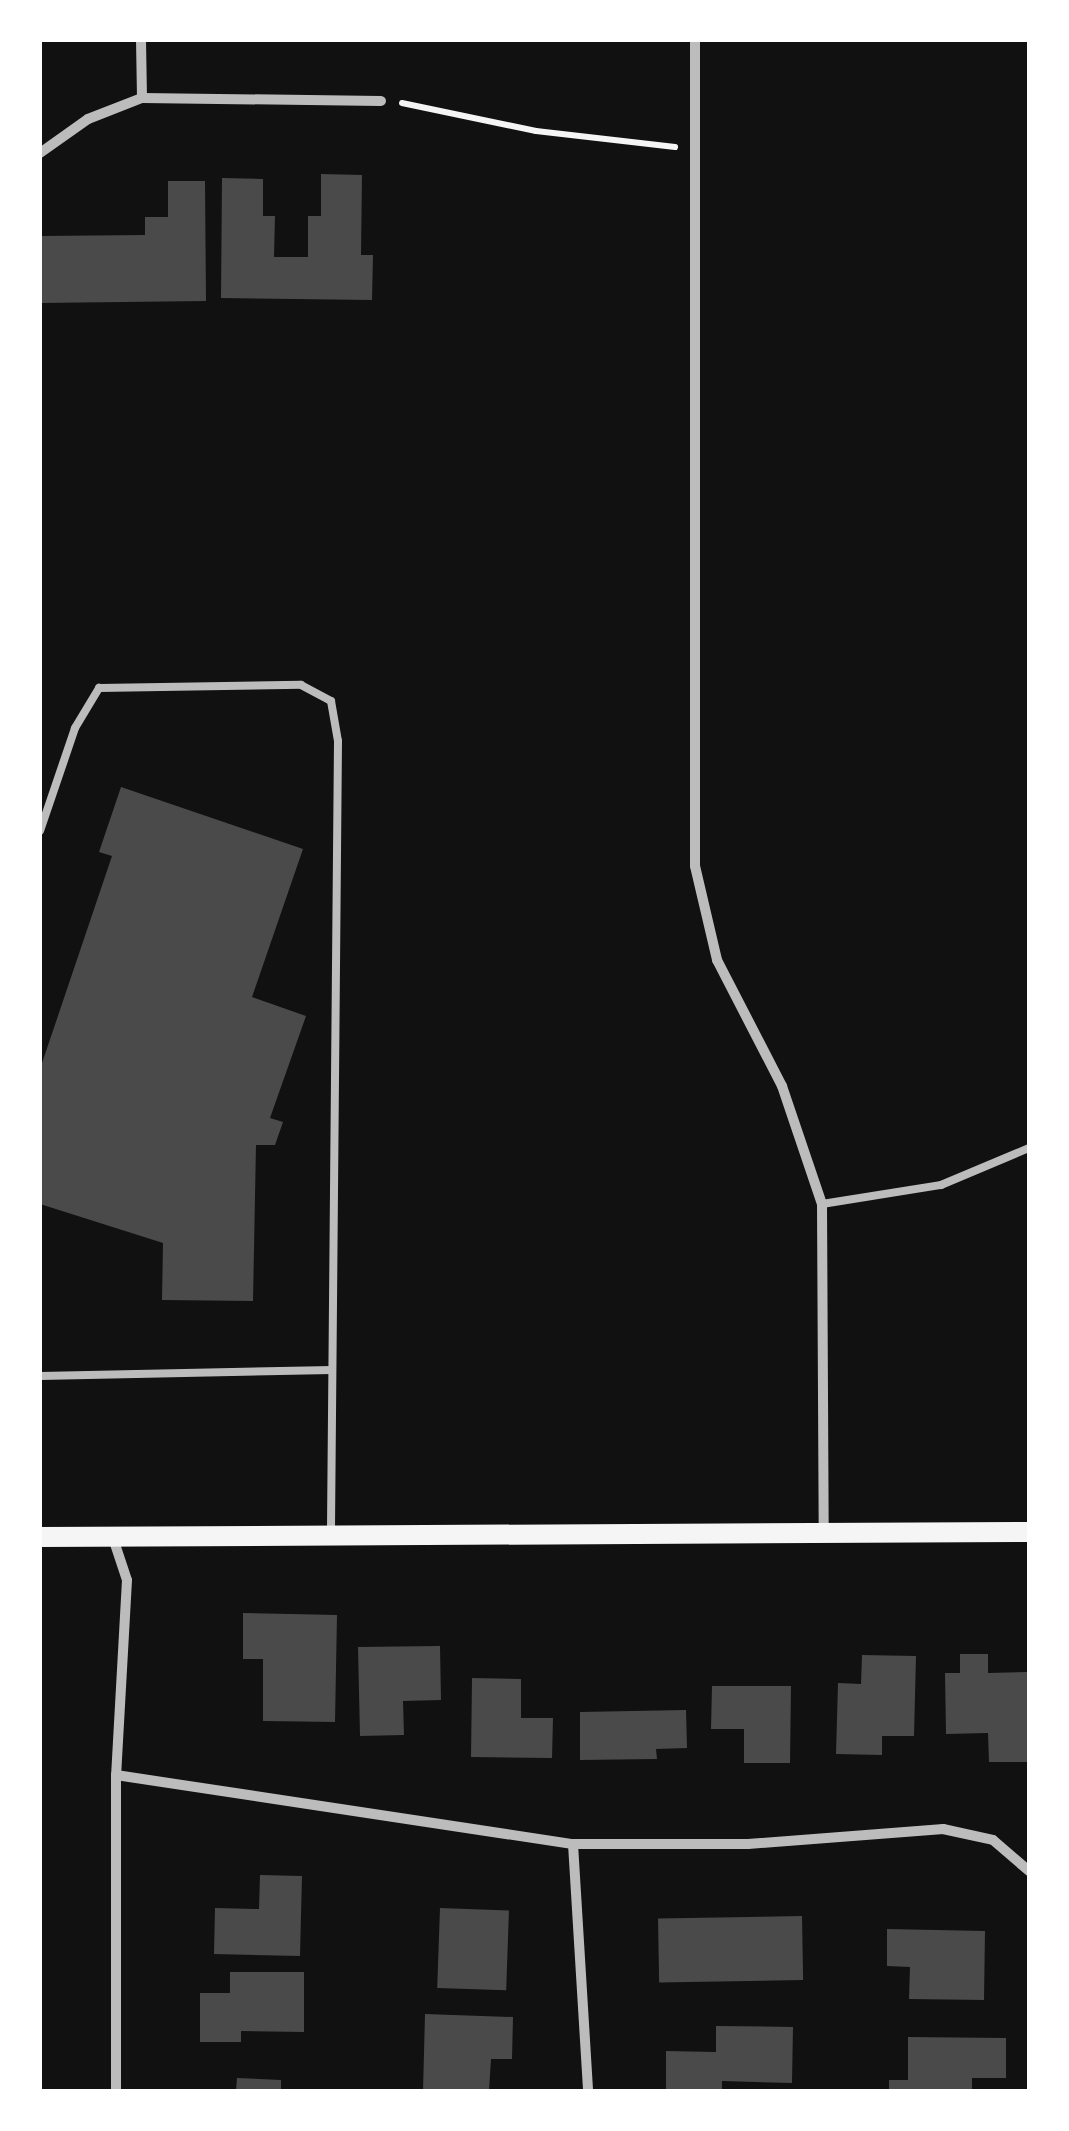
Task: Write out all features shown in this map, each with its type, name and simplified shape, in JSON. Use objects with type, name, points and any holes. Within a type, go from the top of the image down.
[{"type":"main road","points":[[40,1537],[1029,1532]]},
{"type":"street","points":[[141,40],[142,98]]},
{"type":"street","points":[[695,40],[691,154],[695,866],[718,960],[782,1086],[822,1204],[824,1532]]},
{"type":"street","points":[[40,153],[88,120],[142,98],[381,101]]},
{"type":"street","points":[[113,1537],[126,1580],[116,1775],[116,2091]]},
{"type":"street","points":[[116,1775],[573,1844],[748,1844],[943,1829],[992,1840],[1029,1871]]},
{"type":"street","points":[[573,1844],[588,2091]]},
{"type":"lane","points":[[40,831],[75,728],[99,688],[302,685],[330,701],[338,741],[331,1535]]},
{"type":"lane","points":[[822,1204],[942,1186],[1029,1148]]},
{"type":"lane","points":[[40,1376],[332,1370]]},
{"type":"path","points":[[381,101],[536,131],[664,143],[691,154]]},
{"type":"building","points":[[321,174],[362,175],[361,255],[373,255],[372,300],[221,298],[222,178],[263,179],[263,216],[275,216],[274,257],[308,257],[308,216],[321,216]]},
{"type":"building","points":[[168,181],[205,181],[206,301],[40,303],[40,236],[145,235],[145,217],[168,217]]},
{"type":"building","points":[[121,787],[303,849],[252,997],[306,1016],[270,1118],[283,1122],[275,1145],[256,1145],[253,1301],[162,1300],[163,1243],[40,1204],[40,1069],[112,856],[99,852]]},
{"type":"building","points":[[243,1613],[337,1615],[335,1722],[263,1721],[263,1659],[243,1659]]},
{"type":"building","points":[[440,1646],[441,1700],[403,1701],[404,1735],[360,1736],[358,1647]]},
{"type":"building","points":[[960,1654],[988,1654],[988,1673],[1027,1672],[1029,1762],[989,1762],[988,1733],[946,1734],[945,1673],[960,1673]]},
{"type":"building","points":[[862,1655],[916,1656],[914,1736],[882,1736],[882,1755],[836,1754],[838,1683],[861,1684]]},
{"type":"building","points":[[472,1678],[521,1679],[521,1718],[553,1718],[552,1758],[471,1757]]},
{"type":"building","points":[[712,1686],[791,1686],[790,1763],[744,1763],[744,1729],[711,1729]]},
{"type":"building","points":[[686,1710],[687,1748],[656,1749],[657,1759],[580,1760],[580,1712]]},
{"type":"building","points":[[260,1875],[302,1876],[300,1956],[214,1954],[215,1908],[259,1909]]},
{"type":"building","points":[[440,1908],[509,1910],[506,1990],[437,1988]]},
{"type":"building","points":[[802,1916],[803,1980],[659,1983],[658,1919]]},
{"type":"building","points":[[887,1929],[985,1931],[984,2000],[909,1999],[910,1967],[887,1966]]},
{"type":"building","points":[[230,1972],[304,1972],[304,2032],[241,2031],[241,2042],[200,2042],[200,1993],[230,1993]]},
{"type":"building","points":[[425,2014],[513,2017],[512,2059],[491,2059],[489,2091],[423,2091]]},
{"type":"building","points":[[716,2026],[793,2027],[792,2083],[722,2081],[722,2091],[666,2091],[666,2051],[716,2052]]},
{"type":"building","points":[[908,2037],[1006,2038],[1006,2078],[972,2078],[972,2091],[889,2091],[889,2080],[908,2080]]},
{"type":"building","points":[[237,2078],[281,2080],[281,2091],[236,2091]]}]
